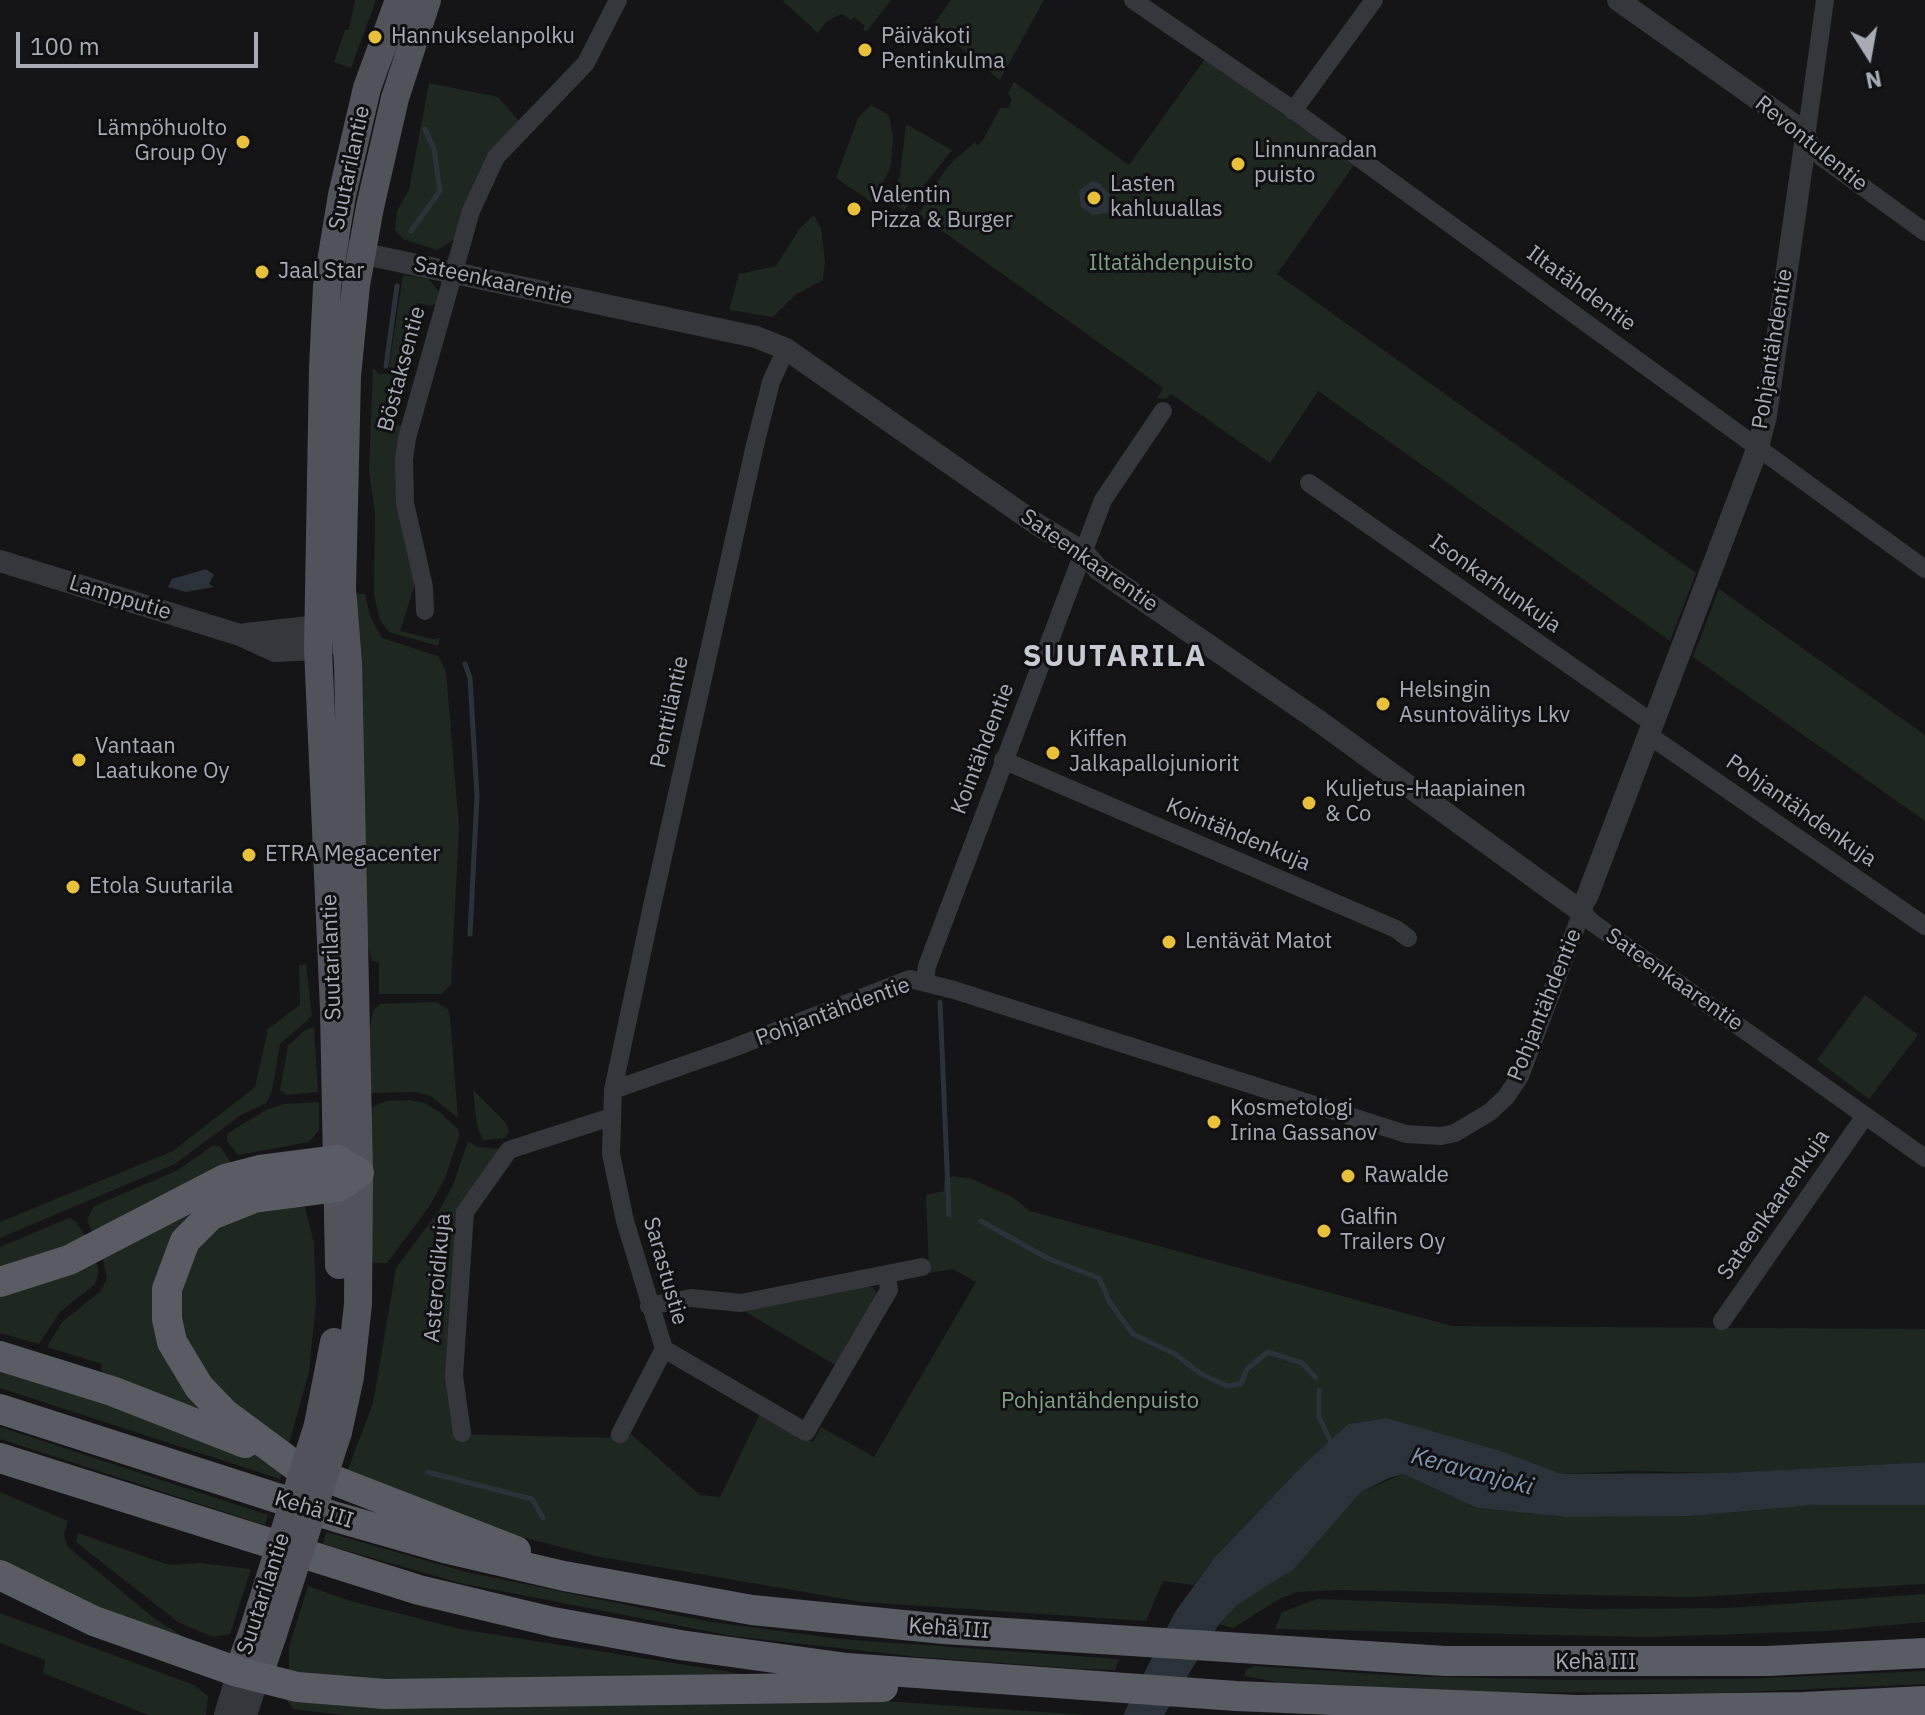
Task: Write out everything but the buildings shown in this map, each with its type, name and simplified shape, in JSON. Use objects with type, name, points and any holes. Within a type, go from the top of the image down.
[{"type":"highway","points":[[0,1282],[69,1260],[225,1179],[260,1170],[345,1173]]},
{"type":"highway","points":[[294,1465],[237,1424],[199,1387],[172,1342],[167,1319],[167,1289],[185,1241],[211,1215],[235,1203],[345,1173]]},
{"type":"highway","points":[[0,1356],[182,1416],[347,1487],[500,1542],[564,1576]]},
{"type":"highway","name":"Kehä III","points":[[0,1409],[336,1517],[564,1576],[752,1610],[854,1622],[1107,1641],[1459,1662],[1768,1661],[1925,1653]]},
{"type":"highway","name":"Kehä III","points":[[0,1458],[419,1590],[553,1622],[680,1645],[847,1668],[1236,1696],[1577,1710],[1804,1707],[1925,1701]]},
{"type":"highway","points":[[0,1575],[94,1621],[248,1675],[297,1687],[385,1694],[809,1690],[1017,1682]]},
{"type":"highway","points":[[1768,1661],[1925,1633]]},
{"type":"highway","points":[[1804,1707],[1856,1715]]},
{"type":"main road","name":"Suutarilantie","points":[[345,1173],[318,638],[323,368],[333,248],[355,133],[399,0]]},
{"type":"main road","name":"Suutarilantie","points":[[248,1675],[328,1428],[345,1173],[346,635],[342,588],[346,392],[361,253],[395,98],[427,0]]},
{"type":"street","name":"Böstaksentie","points":[[425,611],[424,587],[407,514],[404,459],[452,273],[487,170],[586,63],[618,0]]},
{"type":"street","name":"Iltatähdentie","points":[[1133,0],[1293,111],[1925,569]]},
{"type":"street","points":[[1293,111],[1374,0]]},
{"type":"street","name":"Revontulentie","points":[[1618,0],[1793,124],[1820,156],[1925,232]]},
{"type":"street","name":"Pohjantähdentie","points":[[613,1090],[733,1048],[910,979],[925,981],[1406,1134],[1441,1136],[1455,1133],[1490,1112],[1506,1097],[1520,1076],[1758,447],[1766,416],[1825,0]]},
{"type":"street","name":"Sateenkaarentie","points":[[333,248],[756,337],[786,349],[1038,525],[1083,552],[1098,569],[1584,904],[1593,923],[1925,1158]]},
{"type":"street","name":"Penttiläntie","points":[[613,1090],[755,445],[771,382],[786,349]]},
{"type":"street","name":"Kointähdentie","points":[[925,981],[927,966],[1003,760],[1103,500],[1163,411]]},
{"type":"street","name":"Isonkarhunkuja","points":[[1309,483],[1652,730]]},
{"type":"street","name":"Lampputie","points":[[0,561],[240,635],[318,638],[346,635]]},
{"type":"street","name":"Pohjantähdenkuja","points":[[1652,730],[1925,926]]},
{"type":"street","name":"Kointähdenkuja","points":[[1003,760],[1381,923],[1408,938]]},
{"type":"street","name":"Sarastustie","points":[[613,1090],[611,1154],[649,1306],[664,1349],[806,1432],[889,1290],[887,1275]]},
{"type":"street","name":"Sateenkaarenkuja","points":[[1722,1321],[1865,1116]]},
{"type":"street","name":"Asteroidikuja","points":[[462,1433],[454,1376],[465,1212],[509,1150],[611,1117]]},
{"type":"street","points":[[649,1306],[691,1298],[741,1303],[922,1267]]},
{"type":"street","points":[[620,1434],[664,1349]]},
{"type":"street","name":"Suutarilantie","points":[[225,1715],[248,1675]]},
{"type":"street","name":"Suutarilantie","points":[[246,1715],[248,1675]]},
{"type":"green space","points":[[355,0],[376,0],[351,68],[334,62],[345,30],[349,30]]},
{"type":"green space","points":[[782,0],[891,0],[866,32],[863,29],[865,26],[854,17],[851,20],[842,14],[827,21],[818,33]]},
{"type":"green space","points":[[951,0],[1044,0],[1000,80],[933,25]]},
{"type":"green space","name":"Iltatähdenpuisto","points":[[1205,59],[1354,165],[1277,274],[1696,573],[1670,641],[1318,391],[1270,463],[1171,394],[1166,399],[1157,398],[1163,388],[918,214],[927,202],[924,199],[950,164],[975,142],[977,146],[1000,108],[1008,108],[1012,100],[1008,93],[1014,82],[1129,165]]},
{"type":"green space","points":[[429,83],[498,97],[519,121],[481,168],[455,239],[437,250],[403,239],[395,230],[397,211],[409,190]]},
{"type":"green space","points":[[871,105],[889,115],[893,137],[891,166],[873,203],[836,178],[858,118]]},
{"type":"green space","points":[[906,124],[952,150],[904,211],[890,200],[900,176]]},
{"type":"green space","points":[[814,215],[821,228],[825,261],[823,280],[795,295],[773,317],[729,310],[739,274],[776,266],[800,228]]},
{"type":"green space","points":[[403,275],[429,279],[439,292],[437,303],[431,306],[417,303],[383,421],[402,426],[417,578],[400,631],[440,638],[438,646],[389,632],[380,620],[374,595],[375,513],[369,471],[373,368],[379,374],[388,374]]},
{"type":"green space","points":[[1719,589],[1925,735],[1925,821],[1693,657]]},
{"type":"green space","points":[[354,594],[365,594],[370,616],[382,638],[438,656],[446,671],[459,828],[451,985],[441,994],[379,994],[379,962],[372,961],[362,927]]},
{"type":"green space","points":[[306,964],[312,1016],[280,1044],[272,1091],[266,1103],[241,1115],[175,1164],[0,1238],[0,1222],[173,1151],[255,1087],[268,1029],[300,1005],[299,965]]},
{"type":"green space","points":[[1865,995],[1918,1035],[1869,1099],[1817,1060]]},
{"type":"green space","points":[[436,1002],[448,1009],[450,1017],[458,1118],[431,1096],[416,1092],[366,1093],[364,1059],[373,1010],[381,1004]]},
{"type":"green space","points":[[314,1027],[318,1092],[287,1095],[280,1090],[288,1046],[304,1031]]},
{"type":"green space","points":[[473,1090],[506,1123],[509,1131],[505,1138],[483,1140],[477,1126]]},
{"type":"green space","points":[[386,1101],[425,1103],[438,1111],[458,1129],[459,1137],[445,1178],[429,1207],[387,1263],[372,1263],[369,1109]]},
{"type":"green space","points":[[319,1102],[319,1130],[309,1142],[238,1155],[227,1141],[228,1133],[266,1110],[284,1104]]},
{"type":"green space","name":"Pohjantähdenpuisto","points":[[468,1141],[478,1147],[501,1149],[464,1202],[458,1434],[609,1438],[614,1429],[632,1435],[700,1495],[720,1497],[759,1416],[763,1414],[813,1442],[821,1427],[874,1457],[976,1282],[953,1269],[929,1273],[926,1195],[944,1191],[944,1181],[953,1176],[972,1179],[1012,1197],[1030,1211],[1452,1326],[1925,1329],[1925,1462],[1723,1473],[1631,1471],[1561,1474],[1498,1450],[1387,1418],[1348,1424],[1301,1467],[1215,1557],[1194,1585],[1163,1581],[1146,1621],[862,1602],[595,1556],[488,1528],[346,1475],[373,1403],[396,1268],[440,1209],[453,1185]]},
{"type":"green space","points":[[212,1146],[220,1146],[234,1168],[95,1238],[87,1220],[94,1206],[178,1170]]},
{"type":"green space","points":[[204,1201],[160,1279],[223,1422],[101,1371],[102,1364],[47,1347],[62,1322],[101,1291],[107,1278],[102,1255]]},
{"type":"green space","points":[[292,1204],[305,1207],[314,1244],[316,1303],[309,1372],[289,1444],[222,1393],[202,1371],[184,1340],[177,1299],[187,1262],[209,1233],[243,1212]]},
{"type":"green space","points":[[69,1218],[77,1223],[88,1241],[0,1272],[0,1247]]},
{"type":"green space","points":[[95,1258],[99,1271],[95,1284],[60,1312],[39,1344],[0,1333],[0,1290]]},
{"type":"green space","points":[[868,1286],[874,1288],[877,1294],[837,1366],[744,1311]]},
{"type":"green space","points":[[0,1361],[147,1410],[284,1466],[280,1479],[0,1388]]},
{"type":"green space","points":[[0,1427],[268,1515],[265,1525],[0,1439]]},
{"type":"green space","points":[[1403,1474],[1477,1508],[1566,1517],[1692,1516],[1815,1505],[1925,1505],[1925,1584],[1691,1597],[1338,1590],[1298,1592],[1281,1598],[1233,1628],[1219,1624],[1236,1606],[1294,1569],[1361,1492]]},
{"type":"green space","points":[[0,1492],[68,1521],[64,1534],[67,1546],[155,1619],[181,1635],[179,1639],[142,1627],[0,1565]]},
{"type":"green space","points":[[326,1532],[466,1572],[705,1621],[840,1639],[1119,1659],[1115,1670],[1081,1669],[918,1657],[732,1636],[460,1583],[323,1544]]},
{"type":"green space","points":[[78,1533],[169,1565],[201,1563],[251,1569],[230,1634],[213,1637],[178,1622],[76,1542]]},
{"type":"green space","points":[[308,1586],[347,1600],[460,1629],[755,1676],[370,1684],[289,1675],[289,1647]]},
{"type":"green space","points":[[1925,1594],[1925,1622],[1827,1631],[1649,1637],[1275,1629],[1282,1612],[1317,1599],[1586,1609],[1727,1608]]},
{"type":"green space","points":[[0,1613],[194,1685],[208,1696],[206,1715],[148,1715],[43,1673],[45,1660],[0,1643]]},
{"type":"green space","points":[[1254,1666],[1405,1676],[1566,1680],[1743,1679],[1925,1671],[1925,1684],[1720,1693],[1498,1692],[1277,1682],[1244,1676],[1246,1670]]},
{"type":"green space","points":[[285,1697],[842,1698],[1086,1715],[343,1715],[293,1709]]},
{"type":"water","name":"Lasten kahluuallas","points":[[1092,181],[1099,183],[1116,202],[1113,212],[1093,215],[1081,207],[1079,191]]},
{"type":"water","points":[[206,569],[214,575],[209,584],[214,587],[186,592],[168,587],[172,579]]},
{"type":"water","name":"Keravanjoki","points":[[1387,1418],[1498,1450],[1562,1474],[1723,1473],[1925,1462],[1925,1505],[1815,1505],[1692,1516],[1566,1517],[1477,1508],[1403,1474],[1361,1492],[1294,1569],[1236,1606],[1219,1624],[1164,1715],[1123,1715],[1175,1612],[1215,1557],[1301,1467],[1348,1424]]},
{"type":"waterway","points":[[411,231],[440,191],[434,149],[425,129]]},
{"type":"waterway","points":[[386,366],[397,286]]},
{"type":"waterway","points":[[465,664],[470,678],[477,796],[470,934]]},
{"type":"waterway","points":[[940,1002],[949,1215]]},
{"type":"waterway","points":[[981,1221],[1049,1259],[1099,1278],[1109,1301],[1133,1334],[1175,1354],[1201,1374],[1227,1386],[1241,1384],[1247,1369],[1268,1352],[1302,1363],[1316,1378]]},
{"type":"waterway","points":[[1319,1390],[1319,1417],[1330,1440]]},
{"type":"waterway","points":[[427,1472],[532,1499],[543,1518]]},
{"type":"place","name":"Hannukselanpolku","points":[[375,37]]},
{"type":"place","name":"Päiväkoti Pentinkulma","points":[[865,50]]},
{"type":"place","name":"Lämpöhuolto Group Oy","points":[[243,142]]},
{"type":"place","name":"Linnunradan puisto","points":[[1238,164]]},
{"type":"place","name":"Lasten kahluuallas","points":[[1094,198]]},
{"type":"place","name":"Valentin Pizza & Burger","points":[[854,209]]},
{"type":"place","name":"Jaal Star","points":[[262,272]]},
{"type":"place","name":"Helsingin Asuntovälitys Lkv","points":[[1383,704]]},
{"type":"place","name":"Kiffen Jalkapallojuniorit","points":[[1053,753]]},
{"type":"place","name":"Vantaan Laatukone Oy","points":[[79,760]]},
{"type":"place","name":"Kuljetus-Haapiainen & Co","points":[[1309,803]]},
{"type":"place","name":"ETRA Megacenter","points":[[249,855]]},
{"type":"place","name":"Etola Suutarila","points":[[73,887]]},
{"type":"place","name":"Lentävät Matot","points":[[1169,942]]},
{"type":"place","name":"Kosmetologi Irina Gassanov","points":[[1214,1122]]},
{"type":"place","name":"Rawalde","points":[[1348,1176]]},
{"type":"place","name":"Galfin Trailers Oy","points":[[1324,1231]]},
{"type":"district","name":"SUUTARILA","points":[[1115,657]]}]
